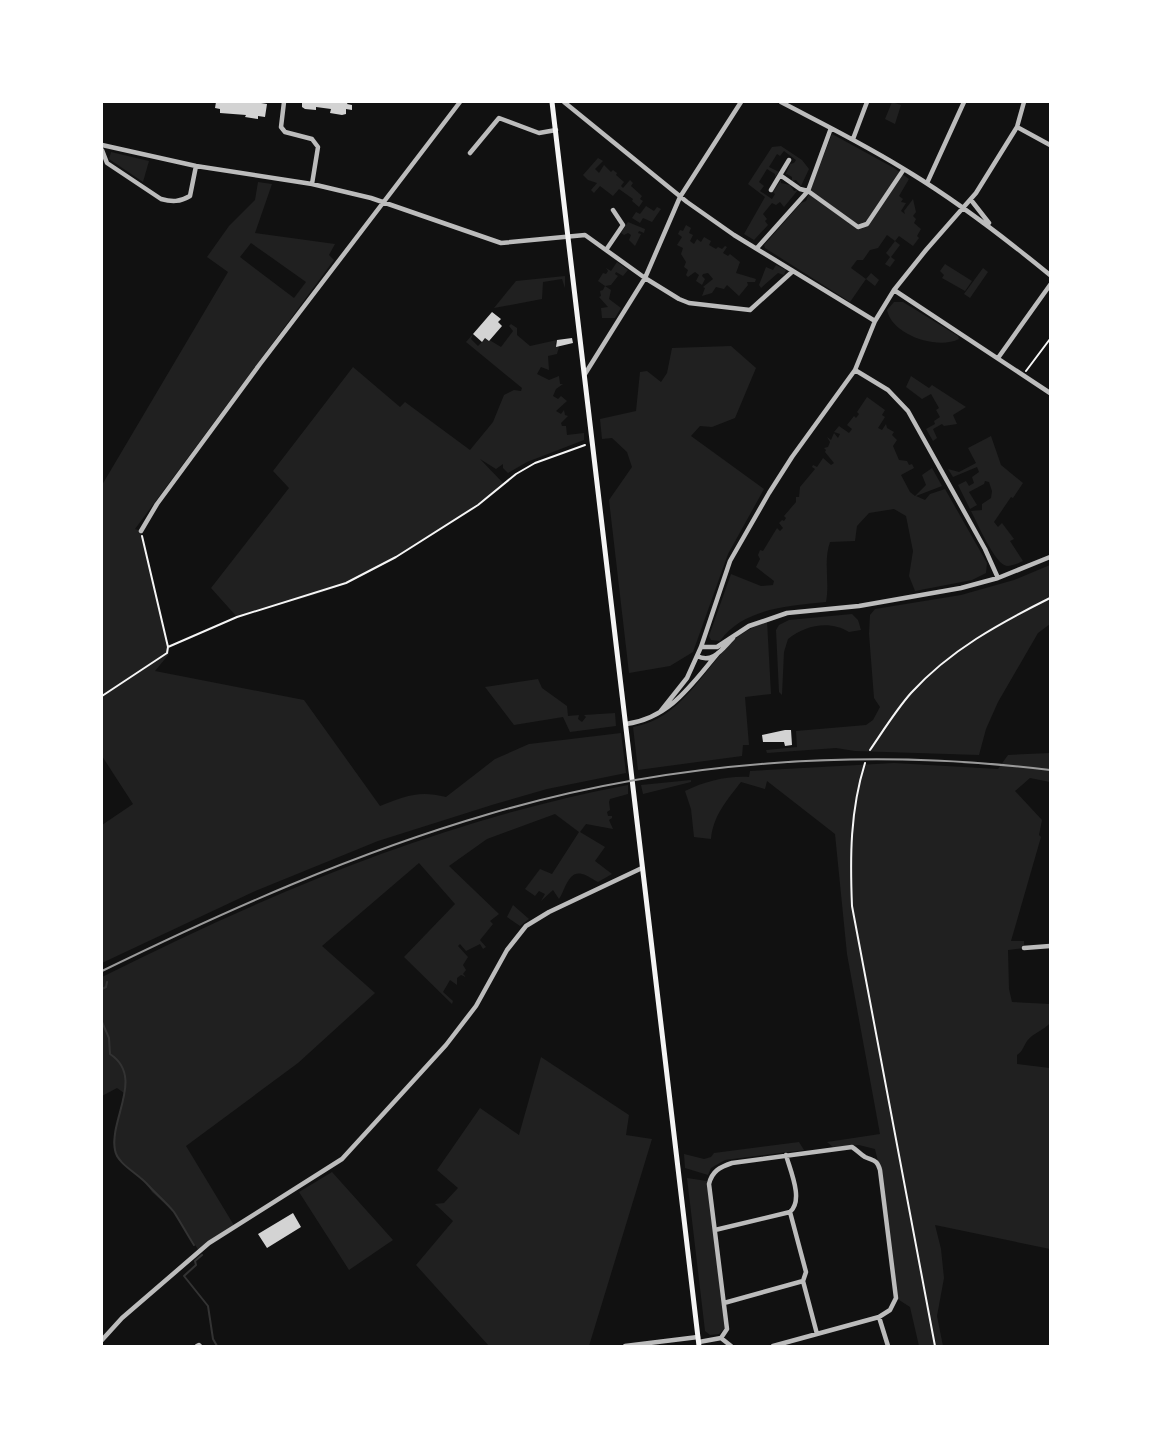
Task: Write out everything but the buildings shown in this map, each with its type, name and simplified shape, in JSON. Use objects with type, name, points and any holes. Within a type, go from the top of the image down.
[{"type":"main road","points":[[552,102],[698,1342]]},
{"type":"street","points":[[284,102],[281,127],[285,132],[312,139],[318,147],[313,184]]},
{"type":"street","points":[[141,531],[189,459],[460,102]]},
{"type":"street","points":[[564,102],[680,197],[874,321]]},
{"type":"street","points":[[585,374],[645,278],[680,197],[741,102]]},
{"type":"street","points":[[781,102],[853,139],[926,183],[991,227],[1051,275]]},
{"type":"street","points":[[853,139],[867,102]]},
{"type":"street","points":[[926,183],[964,102]]},
{"type":"street","points":[[660,712],[685,682],[738,545],[792,457],[855,370],[874,321],[894,290],[971,201],[1017,127],[1024,102]]},
{"type":"street","points":[[470,153],[499,118],[539,133],[556,130]]},
{"type":"street","points":[[1017,127],[1051,145]]},
{"type":"street","points":[[757,248],[808,191],[831,128]]},
{"type":"street","points":[[196,166],[190,196],[183,200],[169,201],[161,199],[107,163],[102,147],[196,166],[313,184],[383,203],[501,243],[584,235],[645,278],[689,303],[747,311],[793,271]]},
{"type":"street","points":[[771,190],[789,160]]},
{"type":"street","points":[[780,175],[800,189],[808,191],[858,227],[867,224],[904,169]]},
{"type":"street","points":[[971,201],[991,227]]},
{"type":"street","points":[[606,250],[623,225],[613,210]]},
{"type":"street","points":[[998,358],[1051,285]]},
{"type":"street","points":[[894,290],[1051,393]]},
{"type":"street","points":[[855,370],[887,390],[908,411],[998,578]]},
{"type":"street","points":[[701,646],[717,647],[768,618],[787,613],[930,594],[998,578],[1051,557]]},
{"type":"street","points":[[625,724],[642,722],[683,696],[736,635]]},
{"type":"street","points":[[697,656],[706,660],[718,653]]},
{"type":"street","points":[[102,1340],[122,1318],[209,1243],[342,1158],[446,1045],[476,1006],[507,950],[526,926],[549,912],[642,868]]},
{"type":"street","points":[[1024,948],[1051,946]]},
{"type":"street","points":[[722,1338],[727,1329],[709,1184],[714,1172],[732,1163],[852,1147],[878,1162],[896,1298],[890,1310],[879,1317],[773,1346]]},
{"type":"street","points":[[715,1230],[790,1212],[795,1206],[796,1197],[786,1155]]},
{"type":"street","points":[[790,1212],[806,1272],[803,1281],[817,1334]]},
{"type":"street","points":[[724,1303],[803,1281]]},
{"type":"street","points":[[879,1317],[888,1346]]},
{"type":"street","points":[[625,1346],[722,1338]]},
{"type":"street","points":[[722,1338],[731,1346]]},
{"type":"street","points":[[798,1339],[800,1346]]},
{"type":"path","points":[[1023,374],[1051,339]]},
{"type":"path","points":[[1044,345],[1051,349]]},
{"type":"path","points":[[168,647],[254,612],[332,589],[370,571],[478,505],[535,463],[593,443]]},
{"type":"path","points":[[102,696],[167,653],[168,647],[141,531]]},
{"type":"path","points":[[870,750],[910,694],[937,667],[991,629],[1051,598]]},
{"type":"path","points":[[865,763],[853,816],[850,867],[852,906],[935,1346]]},
{"type":"shaded area","points":[[892,102],[901,105],[895,124],[885,119]]},
{"type":"shaded area","points":[[832,134],[909,179],[899,196],[903,199],[901,202],[906,203],[901,211],[905,214],[904,211],[913,199],[916,212],[913,216],[916,219],[914,223],[921,229],[913,246],[899,236],[895,241],[887,235],[878,248],[870,250],[863,260],[857,260],[851,268],[866,279],[850,302],[764,245],[801,203],[806,201]]},
{"type":"shaded area","points":[[781,146],[802,160],[809,169],[801,186],[796,180],[792,181],[792,177],[787,174],[785,176],[790,164],[796,160],[784,151],[780,156],[777,154],[769,167],[779,172],[775,177],[775,174],[767,169],[759,182],[764,186],[760,191],[772,199],[781,180],[781,183],[790,185],[794,191],[798,190],[784,207],[780,202],[776,205],[772,203],[763,214],[768,225],[754,240],[744,234],[765,197],[748,184],[772,147]]},
{"type":"shaded area","points":[[111,152],[149,161],[143,182],[109,159]]},
{"type":"shaded area","points":[[598,158],[603,161],[595,169],[599,173],[604,165],[611,172],[613,170],[617,173],[624,182],[621,186],[623,188],[630,180],[633,183],[631,186],[642,196],[640,199],[643,201],[639,207],[619,189],[613,196],[600,186],[594,193],[591,190],[597,183],[583,175]]},
{"type":"shaded area","points":[[258,182],[272,184],[255,233],[335,244],[329,255],[334,260],[135,529],[141,531],[169,654],[155,671],[304,700],[380,806],[412,795],[446,797],[495,759],[529,744],[621,733],[626,773],[547,789],[378,841],[253,892],[102,963],[102,825],[133,804],[102,756],[102,485],[228,272],[207,257],[229,226],[255,200]],"holes":[[[251,243],[306,282],[294,298],[240,257]]]},
{"type":"shaded area","points":[[646,206],[654,211],[657,207],[661,209],[652,222],[643,218],[640,223],[632,218],[636,212],[640,214]]},
{"type":"shaded area","points":[[628,222],[645,229],[644,233],[639,231],[641,234],[635,246],[629,240],[631,235],[621,233]]},
{"type":"shaded area","points":[[686,225],[691,228],[689,233],[693,235],[690,241],[694,244],[697,239],[701,242],[704,237],[711,241],[709,245],[716,249],[727,247],[723,253],[728,256],[730,254],[740,262],[736,273],[756,279],[755,282],[747,282],[748,285],[739,296],[727,285],[724,289],[716,287],[712,293],[702,296],[703,287],[713,279],[708,273],[703,274],[705,279],[702,285],[696,281],[699,275],[695,272],[688,277],[686,275],[688,270],[684,267],[686,262],[681,254],[683,248],[677,245],[682,237],[678,234]]},
{"type":"shaded area","points":[[895,241],[900,245],[891,257],[895,260],[890,267],[885,264],[890,257],[886,253]]},
{"type":"shaded area","points":[[617,262],[628,270],[623,276],[616,272],[618,276],[611,285],[605,286],[598,281],[603,273],[608,271],[606,268],[611,271]]},
{"type":"shaded area","points":[[945,264],[972,281],[965,291],[942,278],[944,275],[940,271]]},
{"type":"shaded area","points":[[776,265],[786,270],[784,275],[778,273],[761,288],[759,285],[766,267],[773,270]]},
{"type":"shaded area","points":[[983,268],[988,272],[970,298],[964,294]]},
{"type":"shaded area","points":[[871,273],[879,280],[875,286],[866,279]]},
{"type":"shaded area","points":[[565,276],[565,288],[562,279],[543,282],[542,299],[494,308],[516,281]]},
{"type":"shaded area","points":[[605,286],[611,290],[609,299],[621,308],[615,318],[602,318],[601,308],[608,307],[599,297]]},
{"type":"shaded area","points":[[894,302],[903,302],[959,339],[939,343],[906,333],[897,327],[887,310]]},
{"type":"shaded area","points":[[511,324],[517,328],[517,335],[530,346],[557,340],[557,354],[548,356],[549,370],[541,367],[537,374],[549,380],[559,376],[560,384],[563,384],[556,389],[553,396],[558,399],[561,396],[567,401],[556,411],[561,414],[564,410],[568,416],[561,423],[566,426],[567,435],[584,433],[584,440],[527,462],[508,473],[503,464],[496,469],[480,459],[504,484],[422,542],[334,588],[237,617],[211,588],[289,488],[273,471],[353,367],[400,407],[405,402],[470,450],[493,422],[504,395],[514,390],[521,391],[522,388],[466,342],[473,334],[471,339],[478,346],[486,338],[501,347],[513,331],[509,326]]},
{"type":"shaded area","points":[[731,346],[756,368],[735,418],[712,427],[700,426],[691,436],[764,489],[728,554],[693,652],[670,666],[629,673],[609,500],[632,467],[627,452],[612,438],[602,439],[600,419],[636,411],[640,372],[647,371],[661,382],[667,373],[672,348]]},
{"type":"shaded area","points":[[911,376],[929,388],[932,385],[966,407],[953,415],[957,424],[942,424],[933,429],[937,438],[933,441],[926,429],[940,417],[936,410],[939,408],[931,394],[922,399],[906,387]]},
{"type":"shaded area","points":[[867,397],[885,410],[882,415],[885,417],[878,428],[882,430],[886,424],[887,428],[894,432],[892,435],[897,440],[893,446],[899,460],[907,461],[914,468],[901,475],[910,492],[915,496],[926,485],[922,475],[932,468],[942,486],[916,496],[925,500],[930,494],[945,489],[987,563],[986,573],[972,580],[915,591],[909,576],[913,551],[906,516],[894,509],[869,513],[857,526],[855,541],[830,542],[826,602],[797,605],[754,615],[730,630],[720,641],[711,640],[709,636],[731,574],[761,586],[773,585],[774,581],[756,567],[760,550],[763,551],[777,528],[780,531],[783,528],[779,523],[784,521],[784,516],[796,502],[796,497],[799,497],[800,487],[815,469],[813,465],[817,467],[823,458],[831,465],[834,463],[825,452],[824,448],[828,447],[830,442],[827,437],[831,440],[834,433],[838,438],[840,434],[834,432],[839,426],[849,433],[852,429],[847,425],[859,414],[857,412]]},
{"type":"shaded area","points":[[991,436],[1001,465],[1023,483],[994,522],[998,527],[1002,523],[1014,539],[1010,541],[1023,561],[1009,566],[997,559],[971,511],[982,510],[982,504],[991,498],[989,482],[985,481],[969,492],[977,505],[970,509],[958,485],[966,481],[969,486],[974,483],[972,477],[979,472],[977,467],[953,477],[948,469],[959,472],[976,463],[968,448]]},
{"type":"shaded area","points":[[1050,565],[1050,624],[1038,633],[998,702],[986,729],[979,755],[836,748],[767,753],[766,750],[797,747],[796,731],[866,725],[873,720],[880,707],[874,698],[869,634],[870,615],[875,609],[961,595],[1014,580]]},
{"type":"shaded area","points":[[852,614],[858,620],[861,630],[849,632],[826,625],[810,627],[788,639],[784,652],[782,695],[779,692],[776,630],[779,625],[789,620]]},
{"type":"shaded area","points":[[767,621],[771,694],[745,697],[749,745],[743,745],[742,756],[638,770],[633,727],[650,722],[678,704],[734,640]]},
{"type":"shaded area","points":[[538,679],[542,688],[567,706],[568,716],[579,715],[578,719],[582,722],[586,717],[584,715],[615,713],[616,726],[570,732],[563,717],[514,725],[485,687]]},
{"type":"shaded area","points":[[1050,753],[1050,782],[1030,778],[1015,791],[1042,820],[1039,835],[1041,837],[1011,941],[1024,941],[1024,948],[1008,950],[1012,1002],[1050,1004],[1050,1023],[1027,1041],[1017,1055],[1017,1064],[1050,1068],[1050,1249],[935,1225],[944,1278],[937,1316],[943,1346],[919,1346],[910,1307],[896,1298],[875,1149],[859,1145],[833,1147],[827,1142],[880,1134],[847,954],[835,834],[767,781],[765,789],[741,782],[718,816],[711,839],[694,837],[691,809],[685,791],[716,780],[749,777],[750,771],[894,763],[998,769],[1008,755]]},
{"type":"shaded area","points":[[691,780],[643,794],[641,785]]},
{"type":"shaded area","points":[[628,785],[628,794],[610,799],[610,810],[607,812],[608,816],[612,816],[609,820],[613,829],[586,824],[580,832],[605,847],[595,861],[612,874],[598,882],[586,875],[573,875],[559,899],[553,890],[541,901],[545,894],[539,891],[535,896],[525,889],[540,869],[552,874],[579,832],[555,814],[487,839],[449,866],[499,914],[490,921],[493,924],[480,940],[486,947],[483,949],[480,944],[466,951],[460,944],[458,946],[468,957],[463,965],[466,970],[463,974],[466,977],[461,975],[457,978],[457,985],[450,980],[443,992],[453,1001],[452,1004],[404,957],[455,904],[419,863],[322,946],[375,993],[298,1063],[186,1146],[235,1227],[199,1251],[173,1211],[116,1156],[113,1142],[124,1093],[117,1088],[102,1096],[102,977],[229,916],[358,863],[491,818]]},
{"type":"shaded area","points":[[513,905],[529,919],[520,926],[507,917]]},
{"type":"shaded area","points":[[541,1057],[629,1115],[626,1135],[652,1139],[589,1346],[489,1346],[416,1265],[453,1221],[435,1204],[444,1203],[458,1188],[437,1170],[480,1108],[519,1135]]},
{"type":"shaded area","points":[[799,1142],[804,1150],[725,1160],[711,1168],[708,1175],[685,1168],[684,1154],[704,1159],[714,1153]]},
{"type":"shaded area","points":[[332,1172],[393,1240],[349,1270],[299,1192]]},
{"type":"shaded area","points":[[687,1178],[707,1181],[725,1328],[719,1334],[710,1335],[705,1331]]},
{"type":"waterway","points":[[102,989],[107,982]]},
{"type":"waterway","points":[[102,1022],[109,1038],[110,1054],[120,1063],[125,1074],[123,1099],[114,1138],[117,1155],[171,1208],[194,1245]]},
{"type":"waterway","points":[[202,1255],[184,1276],[208,1306],[213,1339],[217,1346]]},
{"type":"railway","points":[[102,971],[292,884],[390,846],[489,814],[557,796],[697,771],[768,763],[909,760],[1050,770]]}]
